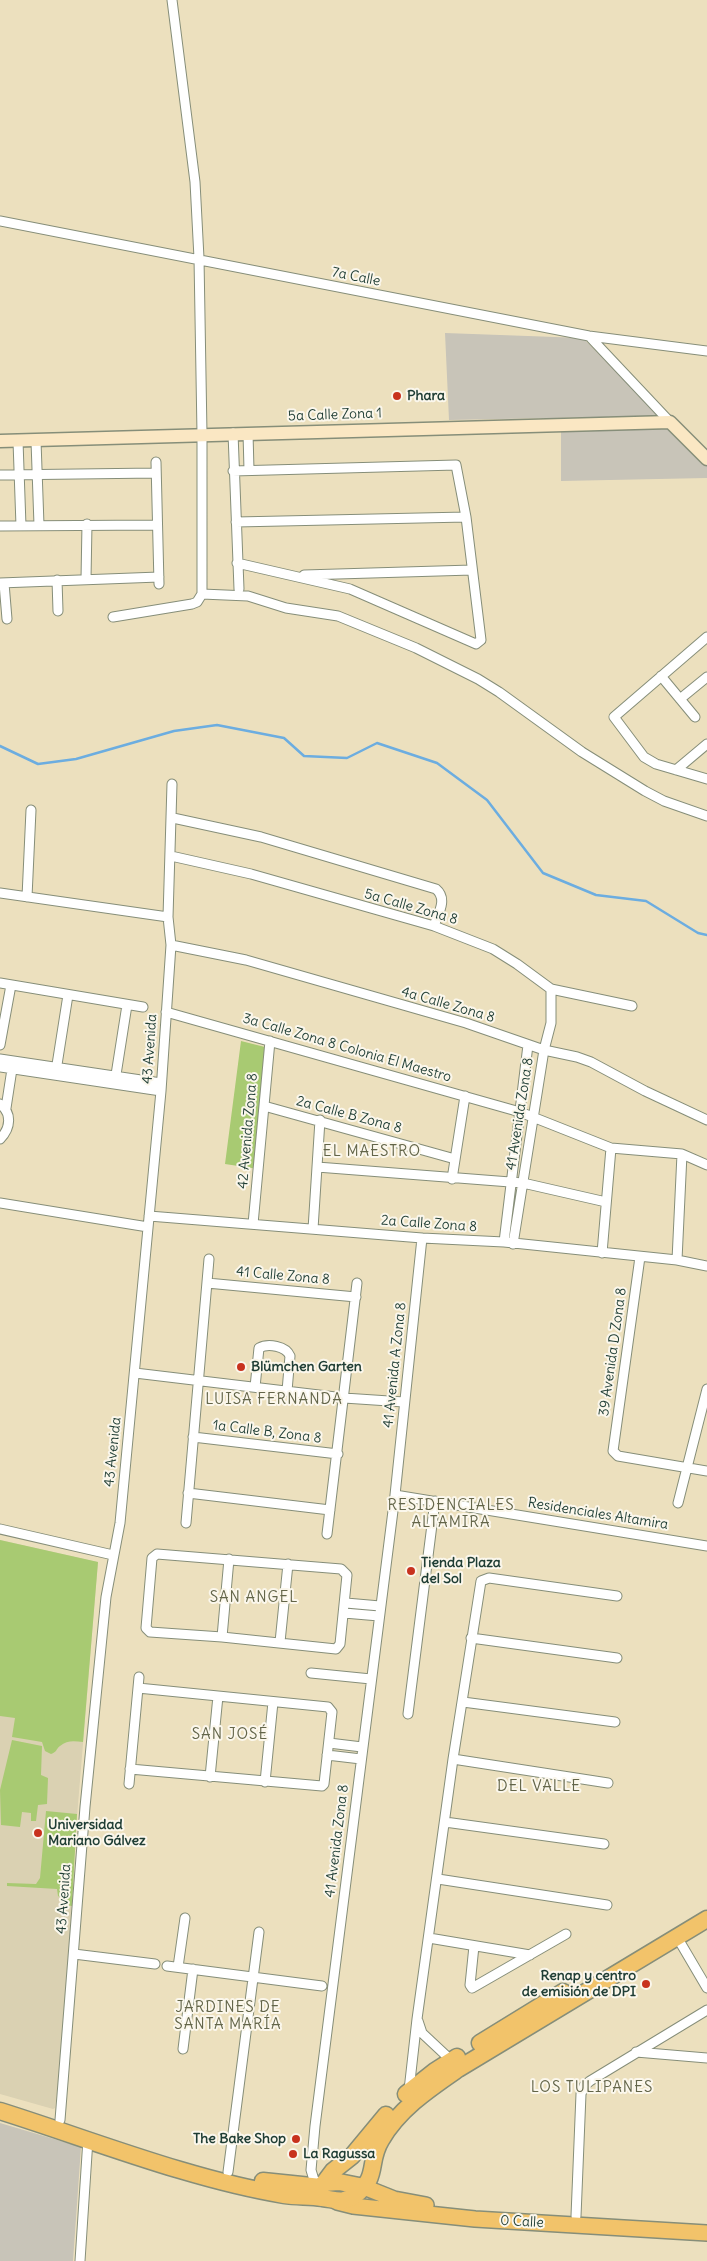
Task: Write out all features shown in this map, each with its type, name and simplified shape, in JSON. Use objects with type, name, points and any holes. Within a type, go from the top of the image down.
[{"type":"highway","points":[[0,2102],[228,2172],[263,2180],[327,2187],[348,2199],[370,2181],[375,2151],[389,2126],[455,2064],[529,2011],[707,1906]]},
{"type":"highway","points":[[327,2187],[409,2091],[707,1919]]},
{"type":"highway","points":[[0,2111],[224,2182],[284,2195],[327,2187],[340,2182],[364,2187]]},
{"type":"main road","name":"0 Calle","points":[[327,2187],[353,2206],[474,2219],[671,2229],[707,2233]]},
{"type":"main road","name":"0 Calle","points":[[364,2187],[394,2198],[435,2206],[507,2213],[650,2219],[707,2225]]},
{"type":"street","points":[[113,616],[192,604],[199,600],[202,594],[199,258],[195,182],[172,0]]},
{"type":"street","name":"7a Calle","points":[[0,221],[199,258],[589,336],[707,351]]},
{"type":"street","points":[[589,336],[707,459]]},
{"type":"street","name":"5a Calle Zona 1","points":[[0,441],[670,422]]},
{"type":"street","points":[[233,433],[239,589]]},
{"type":"street","points":[[248,433],[249,470]]},
{"type":"street","points":[[18,441],[21,526]]},
{"type":"street","points":[[36,441],[39,525]]},
{"type":"street","points":[[233,456],[249,456]]},
{"type":"street","points":[[7,619],[2,583],[86,578],[159,580],[156,525],[156,462]]},
{"type":"street","points":[[233,471],[456,465],[466,517],[481,640],[476,644],[350,590],[294,575],[237,563]]},
{"type":"street","points":[[0,476],[156,473]]},
{"type":"street","points":[[236,522],[466,517]]},
{"type":"street","points":[[86,578],[87,524]]},
{"type":"street","points":[[0,526],[156,525]]},
{"type":"street","points":[[294,575],[472,570]]},
{"type":"street","points":[[57,580],[58,611]]},
{"type":"street","points":[[202,594],[248,596],[286,608],[338,616],[416,648],[478,679],[499,692],[590,757],[645,791],[664,801],[707,816]]},
{"type":"street","points":[[707,637],[614,717],[644,757],[656,764],[707,779]]},
{"type":"street","points":[[661,676],[695,717]]},
{"type":"street","points":[[680,700],[707,677]]},
{"type":"street","points":[[676,770],[706,748]]},
{"type":"street","name":"43 Avenida","points":[[60,2120],[85,1807],[106,1598],[120,1523],[161,1087],[171,945],[168,917],[173,818],[172,784]]},
{"type":"street","points":[[27,897],[31,810]]},
{"type":"street","points":[[173,818],[261,837],[436,889],[442,898],[434,926]]},
{"type":"street","name":"5a Calle Zona 8","points":[[171,856],[251,874],[434,926],[493,949],[518,964],[551,989],[632,1006]]},
{"type":"street","points":[[0,893],[168,917]]},
{"type":"street","name":"4a Calle Zona 8","points":[[171,945],[246,960],[466,1023],[544,1050],[591,1062],[645,1092],[707,1120]]},
{"type":"street","points":[[0,983],[143,1007]]},
{"type":"street","points":[[0,1045],[11,985]]},
{"type":"street","name":"41 Avenida Zona 8","points":[[508,1243],[522,1183],[544,1050],[551,1023],[551,989]]},
{"type":"street","points":[[56,1071],[68,995]]},
{"type":"street","points":[[115,1080],[127,1004]]},
{"type":"street","name":"3a Calle Zona 8 Colonia El Maestro","points":[[166,1012],[520,1112],[611,1148],[682,1154],[707,1165]]},
{"type":"street","name":"42 Avenida Zona 8","points":[[252,1224],[270,1041]]},
{"type":"street","name":"41 Avenida Zona 8","points":[[508,1243],[510,1182],[528,1045]]},
{"type":"street","points":[[0,1058],[56,1071],[161,1087]]},
{"type":"street","points":[[0,1067],[56,1071]]},
{"type":"street","points":[[0,1139],[8,1126],[3,1106],[12,1069]]},
{"type":"street","points":[[452,1179],[465,1096]]},
{"type":"street","name":"2a Calle B Zona 8","points":[[264,1106],[455,1159]]},
{"type":"street","points":[[313,1230],[320,1120]]},
{"type":"street","points":[[602,1253],[611,1148]]},
{"type":"street","points":[[676,1260],[682,1154]]},
{"type":"street","points":[[317,1167],[522,1183],[606,1202]]},
{"type":"street","points":[[0,1203],[148,1227]]},
{"type":"street","name":"2a Calle Zona 8","points":[[149,1216],[313,1230],[508,1243],[676,1260],[707,1266]]},
{"type":"street","name":"41 Avenida A Zona 8","points":[[395,1495],[422,1238]]},
{"type":"street","name":"39 Avenida D Zona 8","points":[[640,1257],[613,1451],[618,1456],[688,1468]]},
{"type":"street","points":[[186,1522],[209,1259]]},
{"type":"street","name":"41 Calle Zona 8","points":[[207,1283],[356,1297]]},
{"type":"street","points":[[327,1534],[357,1283]]},
{"type":"street","points":[[254,1387],[259,1348],[264,1346],[282,1347],[290,1356],[287,1391]]},
{"type":"street","points":[[135,1373],[344,1398],[404,1402]]},
{"type":"street","points":[[678,1503],[707,1389]]},
{"type":"street","name":"1a Calle B, Zona 8","points":[[193,1437],[338,1454]]},
{"type":"street","points":[[688,1468],[707,1471]]},
{"type":"street","points":[[188,1493],[330,1510]]},
{"type":"street","name":"41 Avenida Zona 8","points":[[327,2187],[314,2180],[311,2162],[395,1495]]},
{"type":"street","name":"Residenciales Altamira","points":[[395,1495],[707,1546]]},
{"type":"street","points":[[408,1714],[434,1501]]},
{"type":"street","points":[[0,1529],[113,1555]]},
{"type":"street","points":[[157,1554],[288,1564],[345,1571],[347,1575],[345,1608],[340,1644],[336,1649],[280,1642],[147,1631],[152,1558],[157,1554]]},
{"type":"street","points":[[222,1637],[229,1559]]},
{"type":"street","points":[[280,1642],[288,1564]]},
{"type":"street","points":[[409,2091],[417,2019],[446,1822],[453,1759],[480,1585],[484,1578],[617,1596]]},
{"type":"street","points":[[345,1608],[380,1611]]},
{"type":"street","points":[[471,1638],[617,1658]]},
{"type":"street","points":[[311,1674],[371,1679]]},
{"type":"street","points":[[129,1784],[139,1677]]},
{"type":"street","points":[[130,1769],[322,1786],[324,1784],[327,1755],[331,1709],[328,1707],[138,1688]]},
{"type":"street","points":[[210,1776],[218,1696]]},
{"type":"street","points":[[266,1782],[273,1702]]},
{"type":"street","points":[[463,1702],[615,1722]]},
{"type":"street","points":[[328,1743],[362,1746]]},
{"type":"street","points":[[327,1755],[361,1759]]},
{"type":"street","points":[[453,1759],[608,1783]]},
{"type":"street","points":[[446,1822],[604,1844]]},
{"type":"street","points":[[438,1879],[607,1905]]},
{"type":"street","points":[[178,1967],[184,1918]]},
{"type":"street","points":[[228,2172],[259,1932]]},
{"type":"street","points":[[474,1946],[470,1985],[472,1988],[566,1934]]},
{"type":"street","points":[[677,1937],[707,1988]]},
{"type":"street","points":[[429,1938],[530,1955]]},
{"type":"street","points":[[74,1954],[155,1964]]},
{"type":"street","points":[[167,1966],[322,1986]]},
{"type":"street","points":[[183,2049],[193,1969]]},
{"type":"street","points":[[576,2216],[581,2094],[590,2081],[707,2010]]},
{"type":"street","points":[[417,2019],[422,2033],[455,2064]]},
{"type":"street","points":[[636,2052],[707,2058]]},
{"type":"street","points":[[80,2261],[88,2139]]},
{"type":"shaded area","points":[[445,333],[583,338],[659,416],[449,420]]},
{"type":"shaded area","points":[[669,424],[707,462],[707,478],[561,481],[561,427]]},
{"type":"shaded area","name":"Universidad Mariano Gálvez","points":[[0,1540],[98,1562],[74,1853],[60,2070],[55,2108],[53,2109],[0,2094]]},
{"type":"shaded area","points":[[0,2123],[81,2147],[73,2261],[0,2261]]},
{"type":"green space","points":[[241,1041],[269,1048],[258,1169],[225,1164]]},
{"type":"green space","points":[[0,1540],[98,1562],[83,1742],[65,1743],[51,1754],[45,1751],[42,1742],[12,1737],[15,1718],[0,1716]]},
{"type":"green space","points":[[12,1740],[42,1746],[41,1775],[48,1778],[47,1804],[38,1805],[36,1821],[31,1821],[31,1813],[22,1812],[20,1827],[1,1825],[0,1790]]},
{"type":"green space","points":[[46,1811],[77,1814],[72,1906],[64,1905],[63,1899],[58,1896],[57,1889],[7,1886],[7,1883],[36,1884],[40,1878]]},
{"type":"waterway","points":[[0,746],[38,764],[76,759],[174,731],[217,725],[284,738],[304,756],[347,758],[377,743],[437,763],[487,800],[543,873],[596,895],[646,901],[698,933],[707,935]]},
{"type":"place","name":"Phara","points":[[397,396]]},
{"type":"place","name":"Blümchen Garten","points":[[241,1367]]},
{"type":"place","name":"Tienda Plaza del Sol","points":[[411,1571]]},
{"type":"place","name":"Universidad Mariano Gálvez","points":[[38,1833]]},
{"type":"place","name":"Renap y centro de emisión de DPI","points":[[646,1984]]},
{"type":"place","name":"The Bake Shop","points":[[296,2139]]},
{"type":"place","name":"La Ragussa","points":[[293,2154]]},
{"type":"district","name":"EL MAESTRO","points":[[372,1152]]},
{"type":"district","name":"LUISA FERNANDA","points":[[274,1400]]},
{"type":"district","name":"RESIDENCIALES ALTAMIRA","points":[[451,1514]]},
{"type":"district","name":"SAN ANGEL","points":[[254,1598]]},
{"type":"district","name":"SAN JOSÉ","points":[[230,1735]]},
{"type":"district","name":"DEL VALLE","points":[[539,1787]]},
{"type":"district","name":"JARDINES DE SANTA MARÍA","points":[[228,2016]]},
{"type":"district","name":"LOS TULIPANES","points":[[592,2088]]}]
